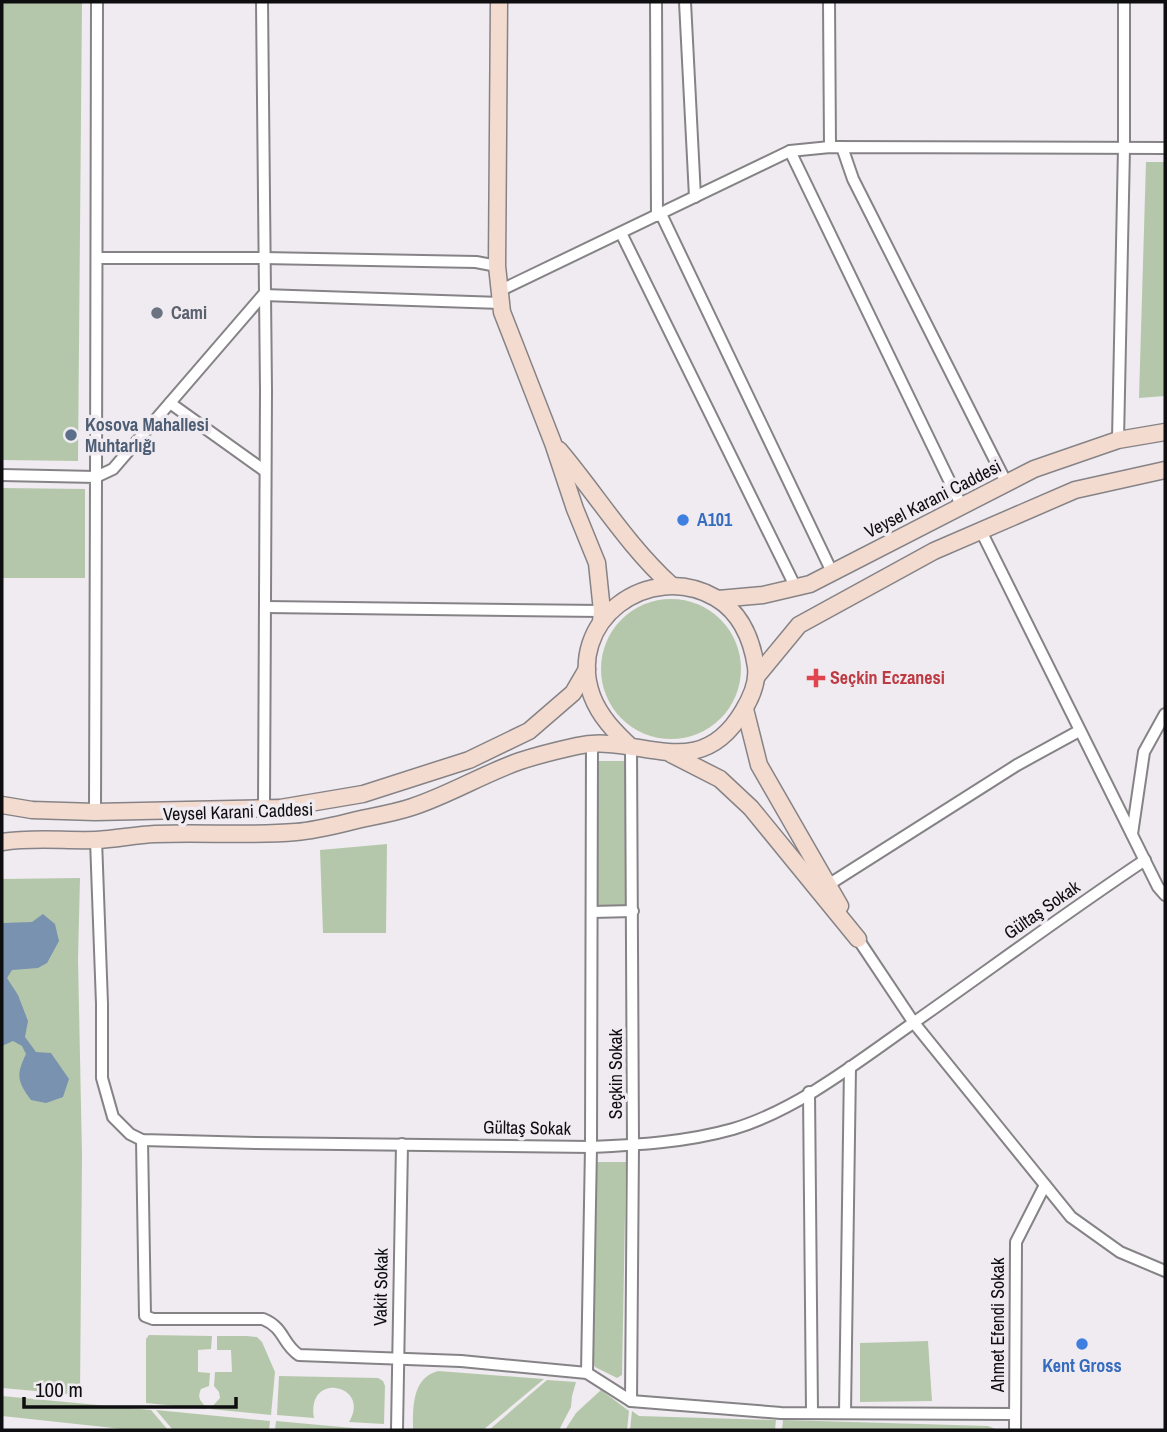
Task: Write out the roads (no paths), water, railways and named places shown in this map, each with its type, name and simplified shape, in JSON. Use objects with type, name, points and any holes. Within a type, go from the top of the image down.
[{"type":"main road","points":[[499,2],[497,266],[500,297],[575,509],[597,563],[602,617],[591,645],[587,669],[591,694],[601,716],[631,747],[671,754],[720,779],[751,808],[858,939]]},
{"type":"main road","name":"Veysel Karani Caddesi","points":[[718,599],[764,595],[810,584],[1034,469],[1118,440],[1165,432]]},
{"type":"main road","points":[[553,443],[630,543],[671,585]]},
{"type":"main road","points":[[671,754],[696,750],[718,740],[736,723],[745,709],[757,677],[799,625],[934,551],[980,529],[1075,491],[1165,470]]},
{"type":"main road","points":[[602,617],[632,595],[651,587],[671,585],[696,589],[718,599],[734,612],[746,629],[754,650],[757,677]]},
{"type":"main road","name":"Veysel Karani Caddesi","points":[[2,805],[32,810],[95,812],[280,808],[363,794],[469,760],[529,731],[573,693],[587,669]]},
{"type":"main road","points":[[745,709],[759,765],[858,939]]},
{"type":"main road","name":"Veysel Karani Caddesi","points":[[2,842],[27,838],[96,840],[153,834],[297,832],[410,808],[521,761],[592,743],[631,747]]},
{"type":"street","points":[[95,812],[97,2]]},
{"type":"street","points":[[262,2],[264,808]]},
{"type":"street","points":[[656,2],[659,215],[832,572]]},
{"type":"street","points":[[685,2],[695,197]]},
{"type":"street","points":[[829,2],[836,147],[1006,484]]},
{"type":"street","points":[[1118,440],[1124,2]]},
{"type":"street","points":[[2,475],[96,477],[113,469],[263,295],[500,297],[621,233],[790,151],[836,147],[1165,148]]},
{"type":"street","points":[[790,151],[962,507]]},
{"type":"street","points":[[621,233],[796,588]]},
{"type":"street","points":[[97,258],[476,262],[497,266]]},
{"type":"street","points":[[170,403],[265,471]]},
{"type":"street","points":[[980,529],[1079,732],[1158,887],[1165,895]]},
{"type":"street","points":[[265,607],[602,617]]},
{"type":"street","points":[[1132,835],[1144,752],[1165,714]]},
{"type":"street","points":[[828,885],[1017,765],[1079,732]]},
{"type":"street","name":"Seçkin Sokak","points":[[587,1373],[591,1147],[592,743]]},
{"type":"street","name":"Seçkin Sokak","points":[[631,747],[634,911],[631,1401]]},
{"type":"street","points":[[96,840],[102,1078],[113,1117],[130,1134],[142,1140],[145,1316],[153,1319],[262,1319],[275,1324],[291,1350],[299,1355],[461,1361],[587,1373],[631,1401],[781,1413],[1015,1414]]},
{"type":"street","name":"Gültaş Sokak","points":[[142,1140],[591,1147],[634,1145],[734,1128],[781,1110],[850,1067],[1144,860]]},
{"type":"street","points":[[592,912],[634,911]]},
{"type":"street","points":[[858,939],[914,1023],[1071,1217],[1120,1252],[1165,1271]]},
{"type":"street","points":[[845,1413],[850,1067]]},
{"type":"street","points":[[809,1092],[812,1412]]},
{"type":"street","name":"Vakit Sokak","points":[[397,1430],[402,1144]]},
{"type":"street","name":"Ahmet Efendi Sokak","points":[[1015,1430],[1016,1242],[1045,1185]]},
{"type":"water","points":[[43,914],[55,924],[59,941],[47,963],[38,968],[12,970],[7,978],[18,995],[28,1021],[25,1037],[36,1052],[51,1053],[69,1079],[63,1097],[46,1103],[31,1100],[23,1088],[19,1073],[26,1054],[22,1046],[13,1041],[2,1046],[2,923],[32,922]]},
{"type":"place","name":"Cami","points":[[157,313]]},
{"type":"place","name":"Kosova Mahallesi Muhtarlığı","points":[[71,435]]},
{"type":"place","name":"A101","points":[[683,520]]},
{"type":"place","name":"Seçkin Eczanesi","points":[[816,678]]},
{"type":"place","name":"Kent Gross","points":[[1082,1344]]}]
